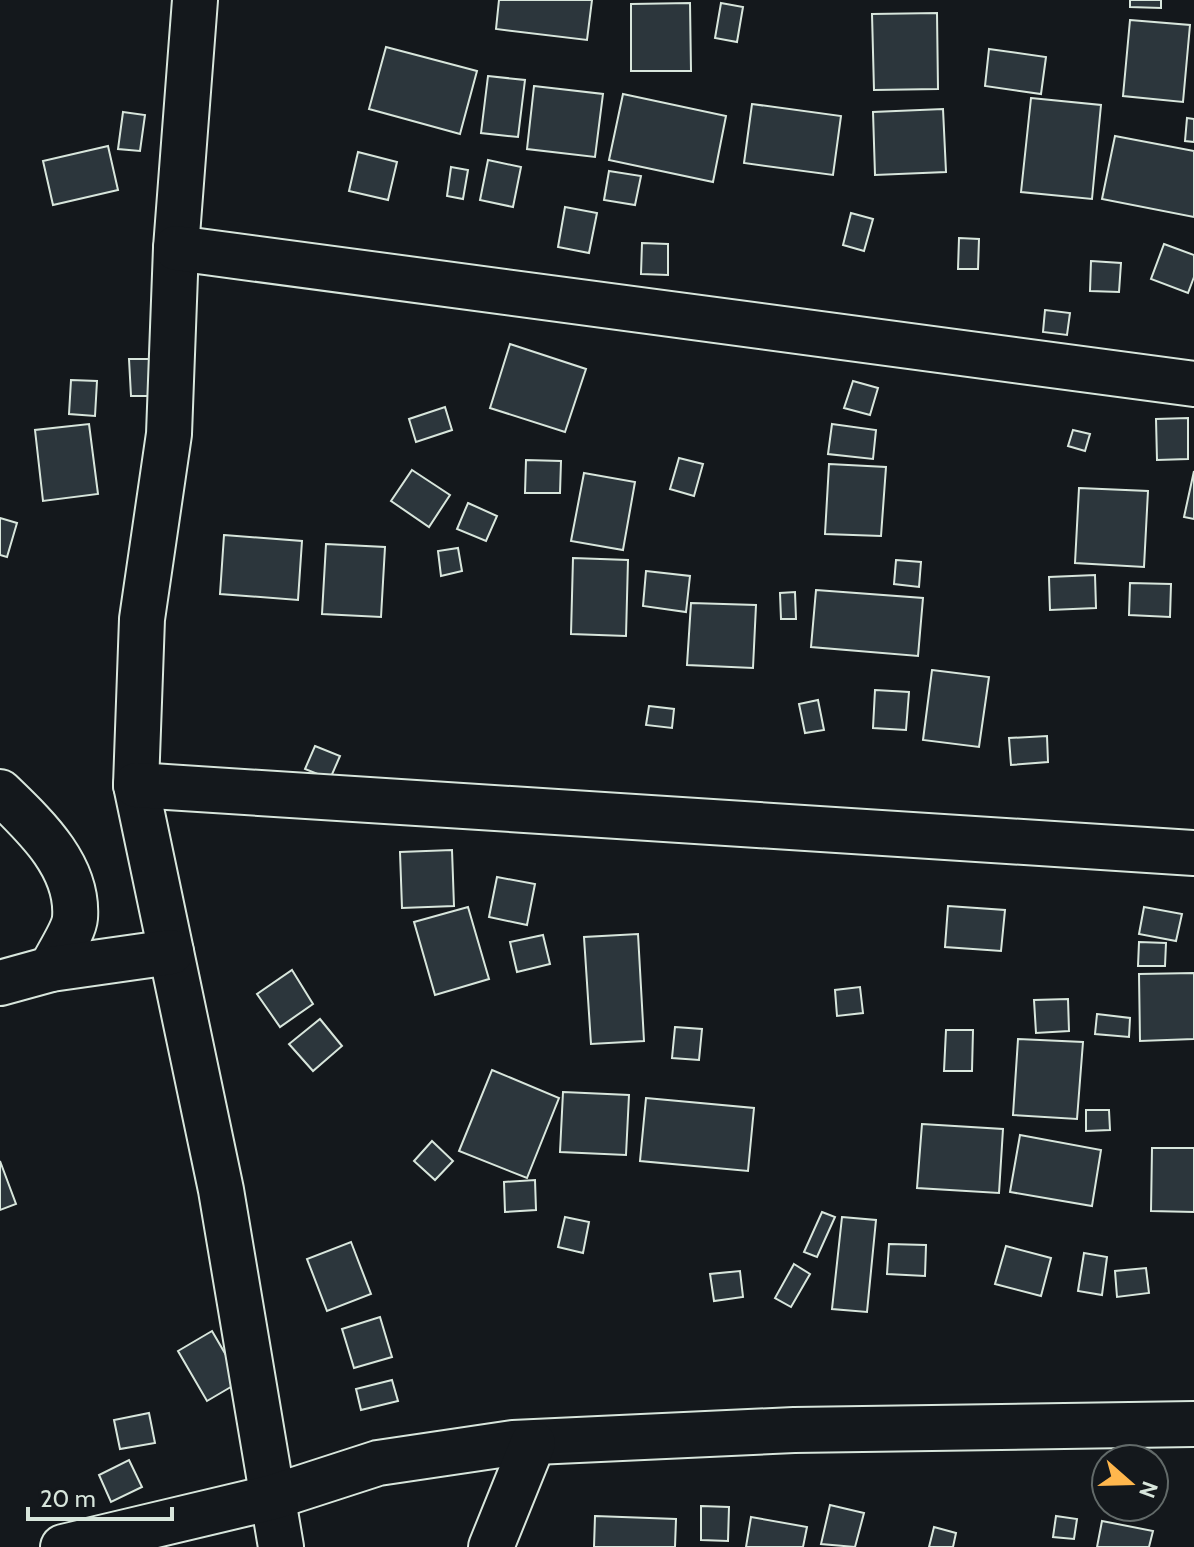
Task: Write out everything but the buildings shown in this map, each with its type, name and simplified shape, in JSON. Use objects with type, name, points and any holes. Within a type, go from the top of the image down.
[{"type":"street","points":[[195,0],[176,248],[169,434],[142,619],[136,785],[221,1190],[281,1547]]},
{"type":"street","points":[[176,248],[1194,384]]},
{"type":"street","points":[[136,785],[1194,853]]},
{"type":"street","points":[[0,792],[46,837],[72,887],[75,920],[51,969]]},
{"type":"street","points":[[0,983],[51,969],[171,952]]},
{"type":"street","points":[[63,1547],[273,1497],[378,1463],[513,1443],[794,1430],[1194,1424]]},
{"type":"street","points":[[491,1547],[533,1443]]}]
